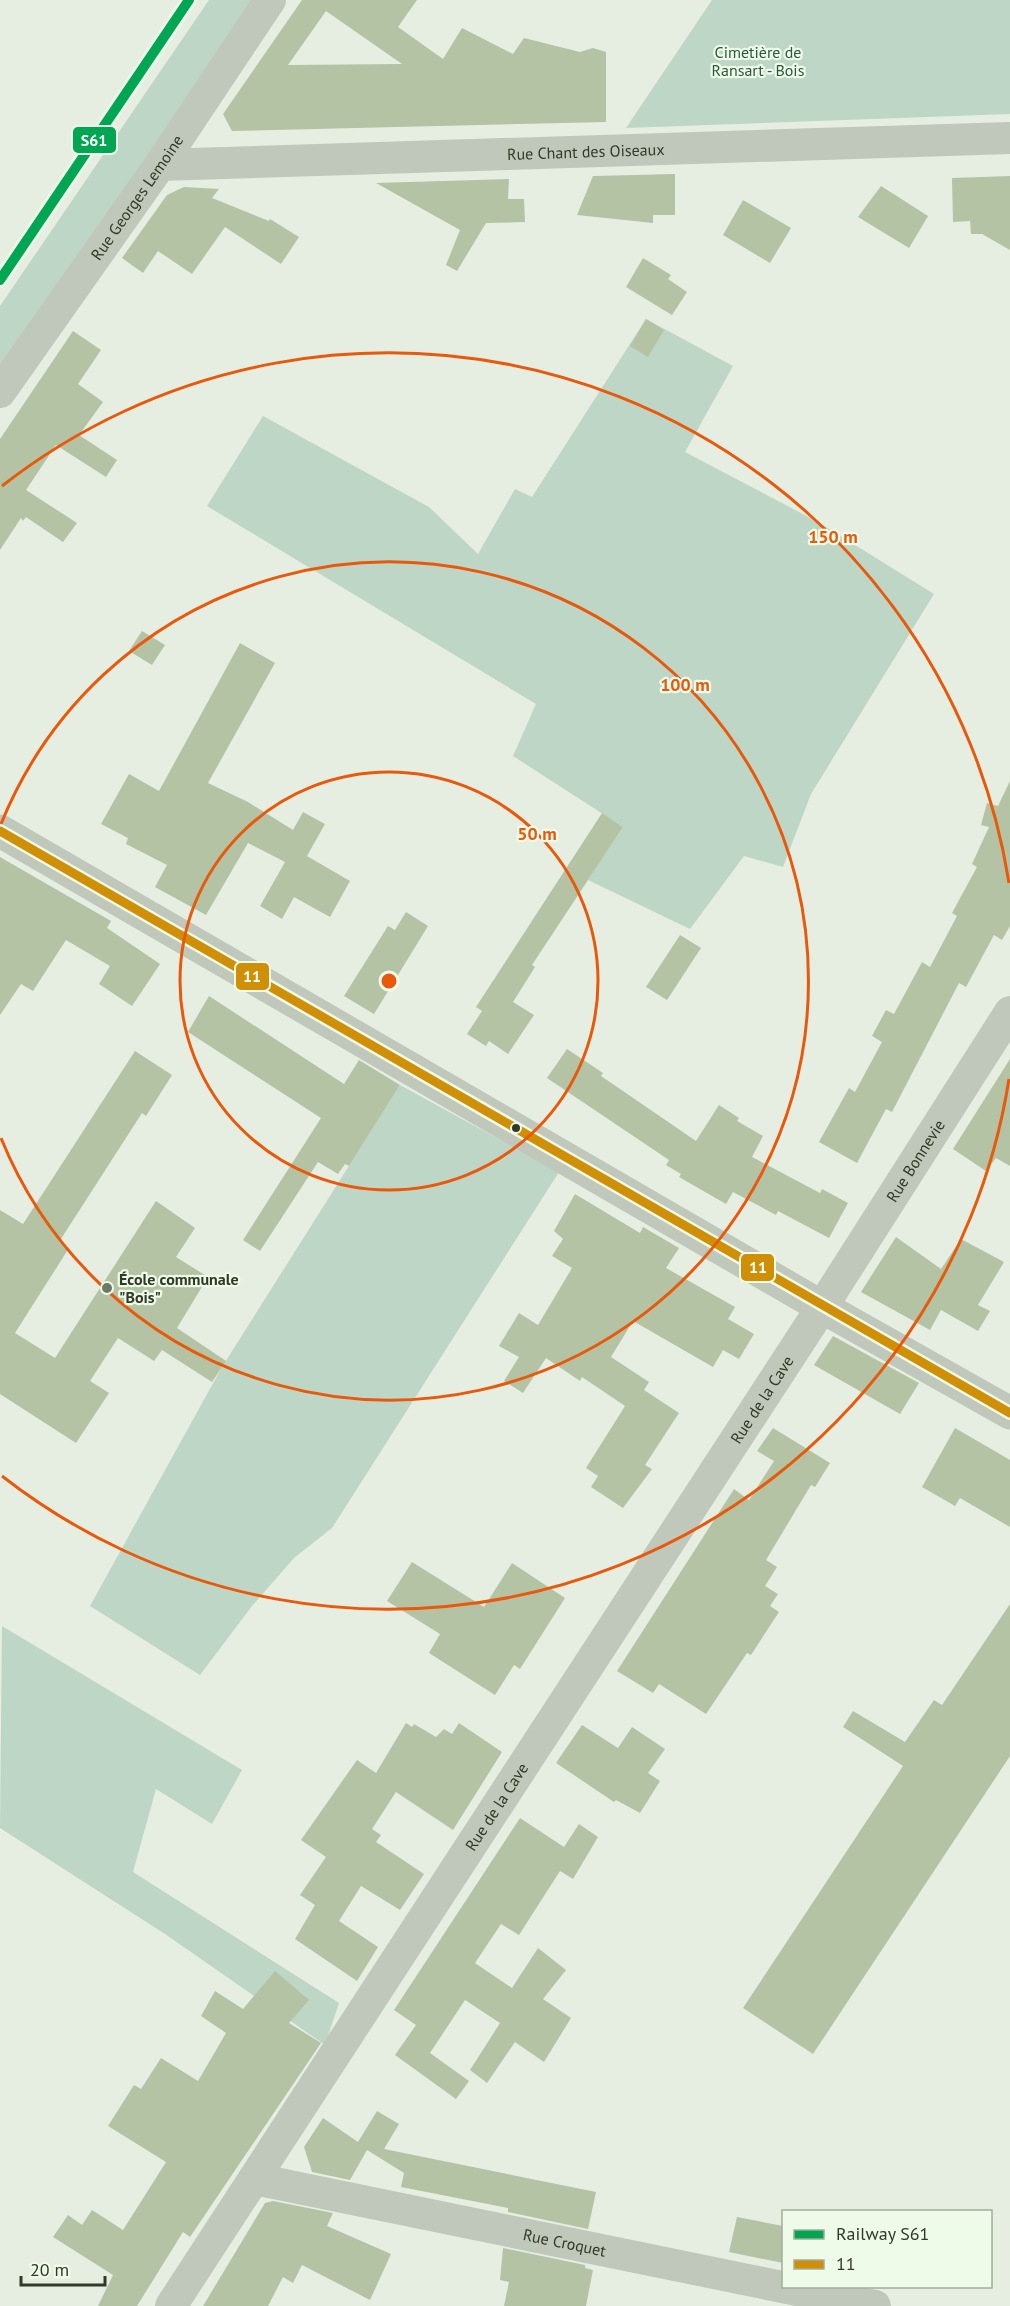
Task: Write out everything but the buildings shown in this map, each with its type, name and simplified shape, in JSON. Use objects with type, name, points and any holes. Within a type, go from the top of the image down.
[{"type":"street","name":"Rue Georges Lemoine","points":[[0,392],[160,165],[270,0]]},
{"type":"street","name":"Rue Chant des Oiseaux","points":[[160,165],[1010,138]]},
{"type":"street","points":[[0,831],[822,1307],[1010,1413]]},
{"type":"street","name":"Rue Bonnevie","points":[[822,1307],[1010,1012]]},
{"type":"street","name":"Rue de la Cave","points":[[171,2306],[822,1307]]},
{"type":"street","name":"Rue Croquet","points":[[255,2179],[782,2287]]},
{"type":"street","name":"Rue Croquet","points":[[787,2288],[875,2306]]},
{"type":"green space","points":[[209,0],[251,0],[0,379],[0,306]]},
{"type":"green space","name":"Cimetière de Ransart - Bois","points":[[712,0],[1010,0],[1010,114],[626,128]]},
{"type":"green space","points":[[646,319],[733,366],[685,452],[818,522],[934,594],[811,794],[783,867],[744,856],[690,929],[588,880],[623,827],[513,756],[536,704],[207,506],[263,416],[429,507],[478,554],[515,489],[532,497]]},
{"type":"green space","points":[[400,1085],[559,1172],[332,1528],[294,1558],[252,1606],[200,1675],[90,1606],[222,1367]]},
{"type":"green space","points":[[2,1626],[242,1770],[212,1824],[156,1789],[133,1872],[339,2003],[325,2045],[165,1934],[0,1828]]},
{"type":"rail line","name":"S61","points":[[0,280],[189,0]]},
{"type":"transit line","name":"11","points":[[0,831],[1010,1413]]},
{"type":"place","name":"École communale \"Bois\"","points":[[107,1288]]}]
